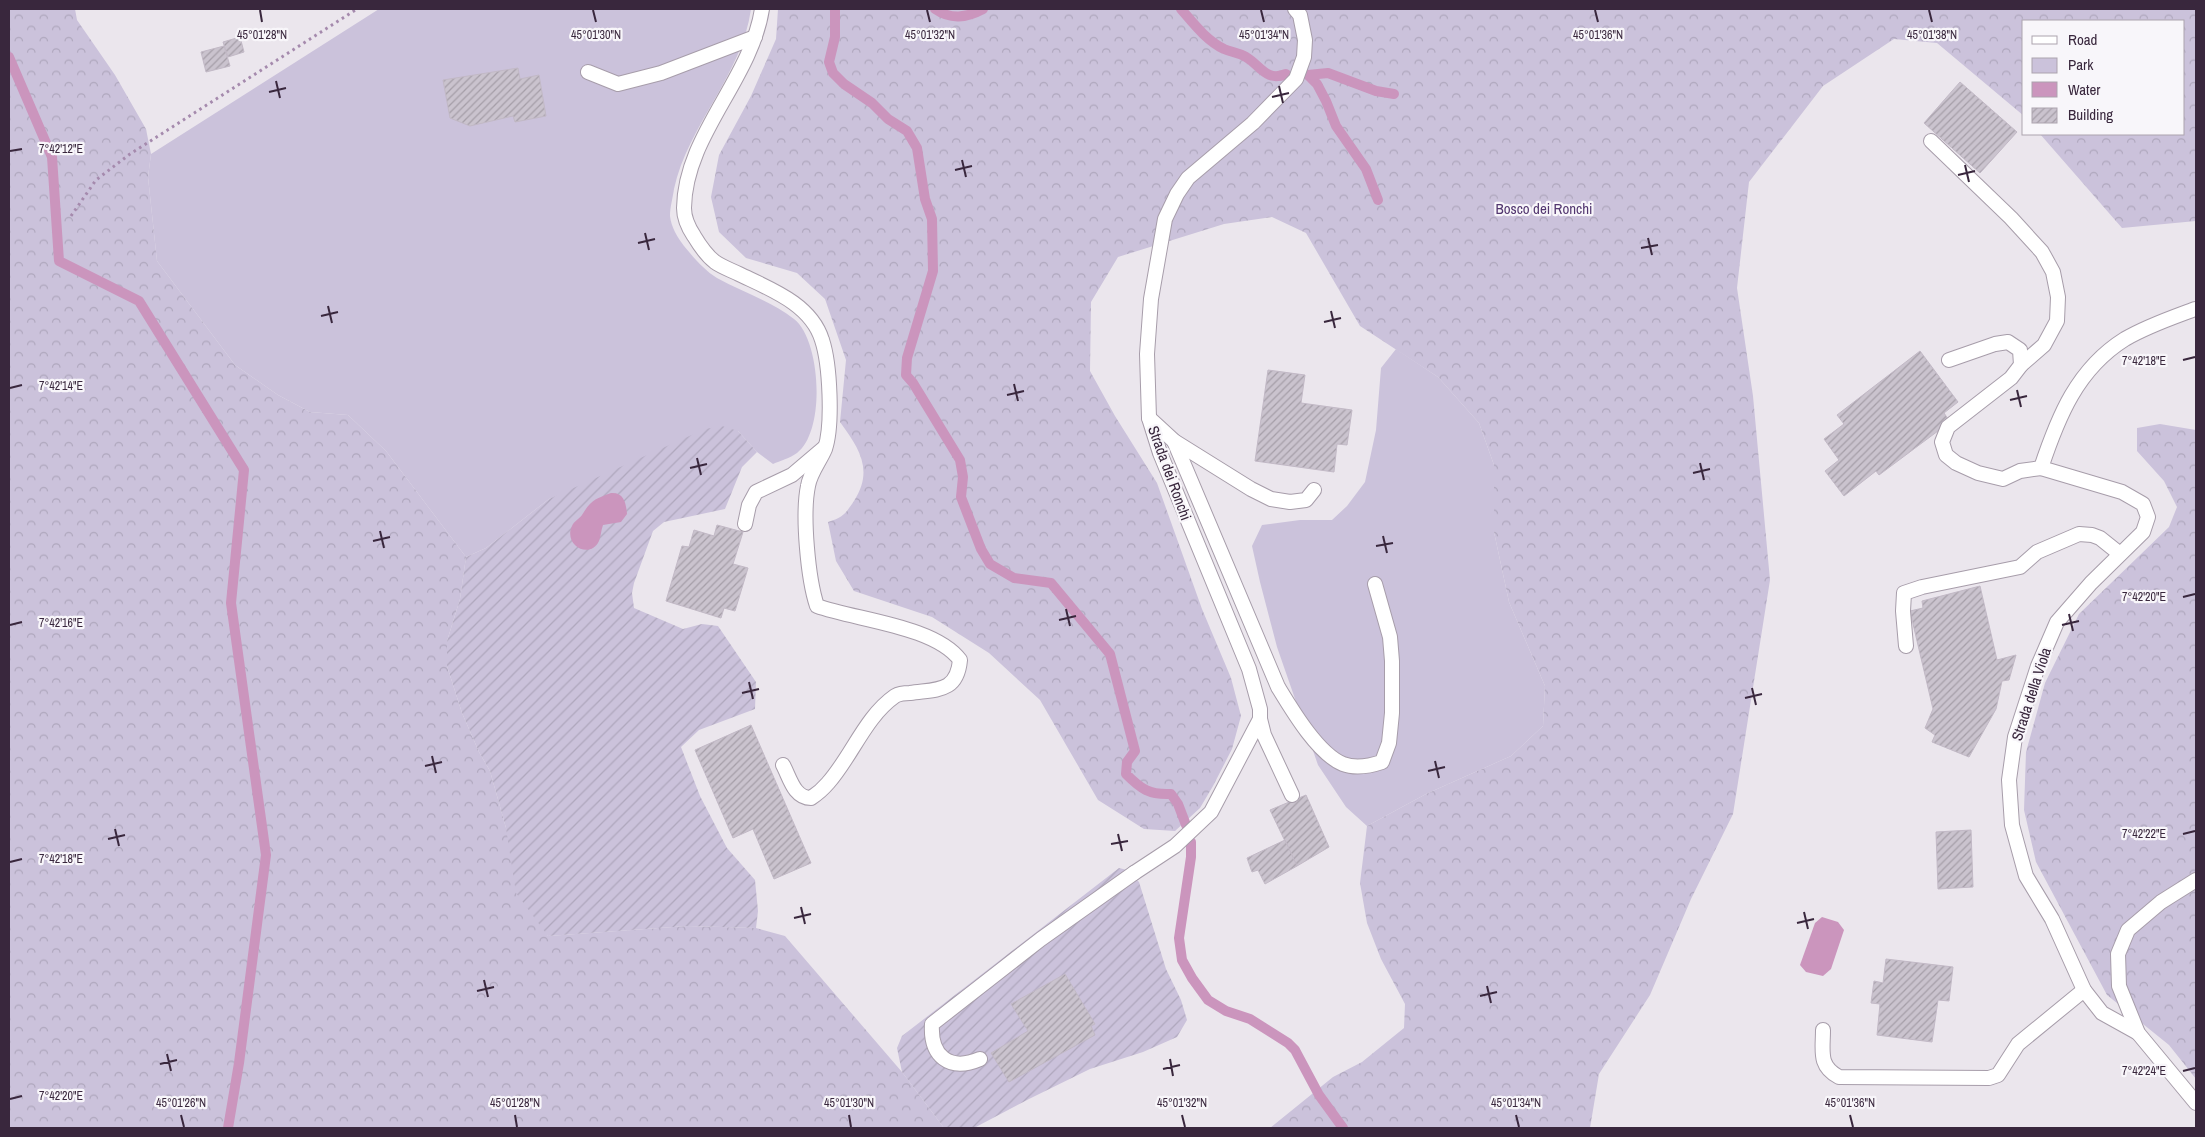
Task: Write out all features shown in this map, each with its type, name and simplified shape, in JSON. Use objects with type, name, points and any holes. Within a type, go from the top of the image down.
[{"type":"street","points":[[762,9],[751,50],[697,152],[689,173],[685,194],[686,223],[701,248],[716,263],[789,300],[812,318],[822,340],[830,410],[825,447],[808,485],[806,508],[806,529],[813,593],[817,606],[917,634],[952,650],[960,660],[959,673],[950,684],[936,691],[898,694],[883,706],[862,732],[828,784],[811,798],[803,798],[797,794],[783,765]]},
{"type":"street","name":"Strada dei Ronchi","points":[[1292,795],[1264,735],[1260,719],[1260,709],[1249,669],[1167,471],[1149,418],[1147,354],[1151,299],[1164,218],[1188,178],[1253,123],[1296,80],[1304,57],[1305,40],[1302,22],[1295,9]]},
{"type":"street","points":[[588,72],[618,84],[661,73],[755,37]]},
{"type":"street","points":[[1931,141],[2011,218],[2042,252],[2053,272],[2058,297],[2058,321],[2044,345],[2021,365],[2011,378],[1948,427],[1942,442],[1946,455],[1956,463],[1978,473],[2003,479],[2020,471],[2041,468],[2055,425],[2072,393],[2098,361],[2124,340],[2154,324],[2195,309]]},
{"type":"street","points":[[1949,360],[1995,344],[2008,342],[2020,350],[2021,365]]},
{"type":"street","points":[[1149,418],[1174,441],[1251,489],[1271,499],[1290,502],[1306,500],[1314,490]]},
{"type":"street","points":[[1174,441],[1278,687],[1297,718],[1322,748],[1343,764],[1366,767],[1382,762],[1389,743],[1392,713],[1390,636],[1375,584]]},
{"type":"street","points":[[745,524],[749,505],[756,492],[792,475],[825,447]]},
{"type":"street","name":"Strada della Viola","points":[[2041,468],[2122,492],[2143,504],[2148,517],[2143,532],[2056,622],[2038,666],[2015,737],[2009,780],[2012,825],[2026,876],[2052,918],[2084,990],[2102,1013],[2138,1033]]},
{"type":"street","points":[[1906,646],[1903,612],[1904,593],[2020,567],[2038,552],[2079,534],[2100,538],[2120,554]]},
{"type":"street","points":[[980,1060],[970,1064],[951,1062],[937,1054],[931,1039],[932,1024],[1034,944],[1175,846],[1211,812],[1260,719]]},
{"type":"street","name":"Strada della Viola","points":[[2196,880],[2161,902],[2128,930],[2118,954],[2119,986],[2138,1033],[2196,1103]]},
{"type":"street","points":[[1823,1030],[1823,1059],[1828,1071],[1839,1077],[1989,1078],[1998,1075],[2018,1044],[2084,990]]},
{"type":"path","points":[[71,216],[96,180],[130,154],[357,9]]},
{"type":"green space","points":[[9,9],[75,9],[77,20],[115,75],[146,129],[151,154],[148,177],[157,261],[235,365],[278,395],[310,412],[348,415],[386,451],[466,557],[460,599],[447,641],[447,666],[462,713],[479,752],[490,771],[506,828],[548,936],[687,926],[756,928],[785,936],[902,1072],[944,1128],[9,1128]]},
{"type":"green space","points":[[379,9],[751,9],[746,33],[737,56],[702,121],[681,166],[674,189],[670,216],[677,236],[695,259],[708,271],[717,278],[785,313],[794,319],[803,330],[810,346],[814,365],[816,406],[813,426],[806,442],[797,453],[773,464],[757,452],[738,431],[549,499],[486,548],[466,557],[386,451],[348,415],[310,412],[278,395],[235,365],[157,261],[148,177],[151,154]]},
{"type":"green space","name":"Bosco dei Ronchi","points":[[778,9],[2196,9],[2196,221],[2122,228],[2041,135],[2185,135],[2185,20],[2022,20],[2022,114],[1937,43],[1894,39],[1823,86],[1749,182],[1737,288],[1753,396],[1770,580],[1733,814],[1691,899],[1650,995],[1599,1074],[1590,1128],[1270,1128],[1333,1077],[1362,1062],[1404,1028],[1405,1004],[1381,959],[1367,923],[1360,883],[1367,826],[1426,794],[1511,756],[1543,726],[1545,686],[1509,602],[1494,532],[1494,465],[1479,423],[1438,377],[1360,326],[1306,233],[1272,217],[1224,224],[1118,257],[1091,302],[1090,371],[1115,416],[1157,483],[1202,609],[1231,678],[1241,716],[1232,749],[1200,808],[1175,831],[1144,829],[1098,800],[1040,700],[989,653],[932,617],[854,591],[836,561],[828,522],[841,517],[846,512],[860,490],[863,479],[862,460],[858,450],[840,422],[846,360],[825,299],[797,273],[746,258],[719,232],[711,197],[719,155],[751,96],[776,39]]},
{"type":"green space","points":[[1396,349],[1438,377],[1479,423],[1494,465],[1494,532],[1509,602],[1545,686],[1543,726],[1511,756],[1426,794],[1367,826],[1346,807],[1318,765],[1277,647],[1252,546],[1262,525],[1300,520],[1332,520],[1347,506],[1365,482],[1376,430],[1381,368]]},
{"type":"green space","points":[[2160,424],[2196,430],[2196,1079],[2169,1045],[2107,995],[2036,862],[2024,810],[2026,752],[2045,683],[2079,614],[2169,527],[2177,507],[2164,481],[2137,451],[2137,428]]},
{"type":"green space","points":[[722,426],[738,431],[757,452],[742,467],[725,509],[664,522],[653,531],[632,593],[634,608],[683,629],[702,624],[718,626],[756,682],[755,709],[699,730],[681,747],[700,796],[727,848],[755,880],[758,911],[756,928],[687,926],[548,936],[516,893],[506,828],[490,771],[479,752],[462,713],[447,666],[447,641],[460,599],[466,557],[486,548],[549,499],[705,429]]},
{"type":"green space","points":[[1119,868],[1127,870],[1139,882],[1166,969],[1181,1000],[1187,1020],[1177,1037],[1143,1052],[1090,1069],[974,1128],[944,1128],[902,1072],[897,1048],[902,1036]]},
{"type":"water","points":[[611,493],[622,496],[627,514],[621,522],[603,525],[599,541],[595,547],[584,550],[579,548],[571,539],[570,533],[573,524],[591,503]]},
{"type":"water","points":[[1822,917],[1838,922],[1844,930],[1831,969],[1823,976],[1806,972],[1800,965],[1815,923]]},
{"type":"building","points":[[240,37],[244,52],[228,57],[223,42]]},
{"type":"building","points":[[224,46],[230,66],[206,72],[201,52]]},
{"type":"building","points":[[518,68],[520,79],[539,75],[546,116],[515,122],[513,116],[470,126],[450,118],[443,80]]},
{"type":"building","points":[[1960,82],[2017,132],[1980,173],[1924,123]]},
{"type":"building","points":[[1920,351],[1958,402],[1944,413],[1950,422],[1879,475],[1876,471],[1844,496],[1825,471],[1839,460],[1824,439],[1844,424],[1837,415]]},
{"type":"building","points":[[1268,370],[1305,375],[1301,403],[1352,410],[1347,445],[1337,444],[1334,472],[1255,461]]},
{"type":"building","points":[[717,525],[743,532],[733,564],[748,568],[735,611],[724,608],[721,618],[666,601],[682,546],[689,547],[694,530],[714,536]]},
{"type":"building","points":[[1980,586],[1997,660],[2016,655],[2009,680],[2002,681],[1996,709],[1969,757],[1932,742],[1935,735],[1925,728],[1933,709],[1910,611],[1923,608],[1922,601]]},
{"type":"building","points":[[751,725],[811,863],[774,879],[753,829],[733,838],[695,750]]},
{"type":"building","points":[[1306,795],[1329,847],[1297,866],[1270,810]]},
{"type":"building","points":[[1971,830],[1973,887],[1938,889],[1936,832]]},
{"type":"building","points":[[1285,840],[1297,866],[1265,884],[1258,870],[1252,872],[1247,858]]},
{"type":"building","points":[[1886,959],[1953,967],[1949,1001],[1938,1000],[1932,1042],[1877,1035],[1880,1004],[1871,1003],[1874,981],[1883,983]]},
{"type":"building","points":[[1065,974],[1095,1024],[1091,1026],[1095,1035],[1009,1082],[991,1053],[1028,1031],[1011,1004]]},
{"type":"waterway","points":[[835,9],[835,37],[829,62],[833,73],[844,84],[872,103],[888,119],[907,131],[917,148],[925,199],[932,219],[933,271],[907,358],[906,375],[913,383],[960,460],[963,477],[961,497],[981,549],[990,564],[1014,578],[1051,583],[1110,654],[1135,751],[1127,762],[1126,774],[1136,784],[1146,790],[1171,794],[1178,804],[1186,825]]},
{"type":"waterway","points":[[935,9],[941,13],[953,16],[965,16],[983,9]]},
{"type":"waterway","points":[[1181,9],[1201,31],[1224,49],[1244,56],[1269,75],[1279,76],[1286,74]]},
{"type":"waterway","points":[[9,57],[52,157],[59,261],[139,301],[244,470],[231,603],[266,855],[239,1063],[228,1128]]},
{"type":"waterway","points":[[1308,75],[1328,73],[1376,91],[1394,94]]},
{"type":"waterway","points":[[1308,75],[1317,84],[1336,126],[1366,169],[1378,200]]},
{"type":"waterway","points":[[1191,842],[1191,857],[1179,938],[1182,960],[1208,1000],[1226,1011],[1250,1019],[1288,1043],[1295,1050],[1319,1095],[1343,1128]]}]
